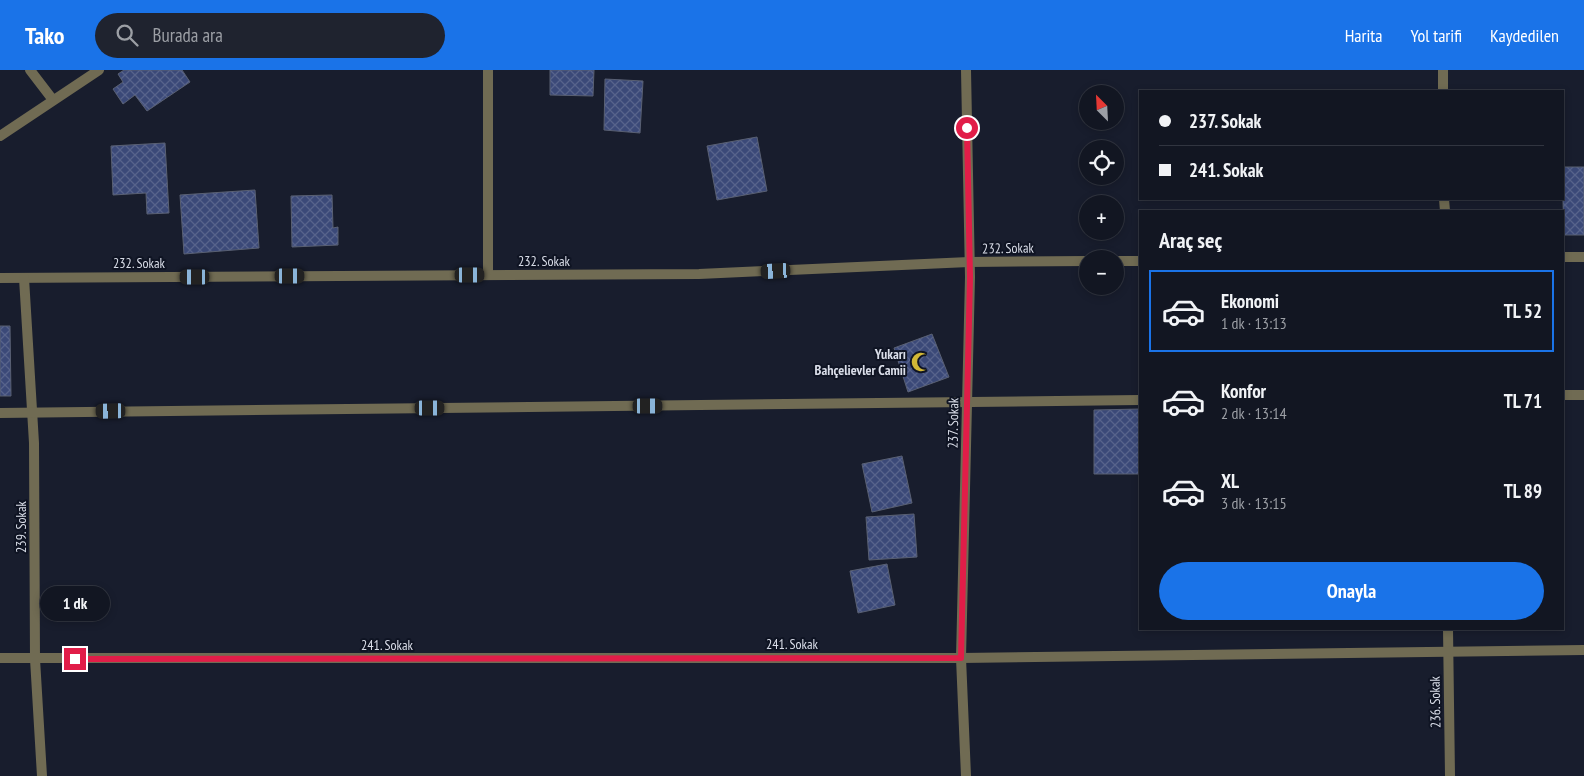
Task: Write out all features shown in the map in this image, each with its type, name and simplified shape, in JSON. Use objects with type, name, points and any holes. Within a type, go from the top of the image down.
[{"type":"street","points":[[30,70],[53,100]]},
{"type":"street","points":[[0,136],[99,70]]},
{"type":"street","points":[[488,70],[488,275]]},
{"type":"street","name":"237. Sokak","points":[[966,70],[969,262],[961,658],[966,776]]},
{"type":"street","points":[[1443,70],[1443,90]]},
{"type":"street","points":[[1564,257],[1584,257]]},
{"type":"street","name":"232. Sokak","points":[[0,278],[699,274],[969,262],[1079,261]]},
{"type":"street","points":[[1124,261],[1139,261]]},
{"type":"street","name":"239. Sokak","points":[[24,278],[32,412],[35,659],[42,776]]},
{"type":"street","points":[[1564,395],[1584,395]]},
{"type":"street","points":[[0,412],[1139,400]]},
{"type":"street","name":"236. Sokak","points":[[1448,630],[1450,776]]},
{"type":"street","name":"241. Sokak","points":[[0,658],[961,658],[1584,650]]},
{"type":"building","points":[[124,70],[182,70],[190,82],[147,111],[135,95],[123,104],[113,89],[123,82],[118,74]]},
{"type":"building","points":[[550,70],[594,70],[593,96],[550,95]]},
{"type":"building","points":[[605,79],[643,81],[640,133],[604,130]]},
{"type":"building","points":[[757,137],[767,191],[717,200],[707,146]]},
{"type":"building","points":[[165,143],[169,213],[147,214],[146,193],[113,195],[111,146]]},
{"type":"building","points":[[1564,167],[1584,167],[1584,235],[1564,235]]},
{"type":"building","points":[[255,190],[259,248],[184,254],[180,195]]},
{"type":"building","points":[[332,195],[333,228],[338,227],[338,245],[292,247],[291,196]]},
{"type":"building","points":[[0,326],[10,326],[11,396],[0,396]]},
{"type":"building","name":"Yukarı Bahçelievler Camii","points":[[932,334],[949,377],[908,392],[894,348]]},
{"type":"building","points":[[1139,409],[1139,474],[1094,474],[1094,410]]},
{"type":"building","points":[[902,456],[912,503],[872,512],[862,464]]},
{"type":"building","points":[[914,514],[917,557],[869,560],[866,517]]},
{"type":"building","points":[[887,564],[895,605],[858,613],[850,571]]},
{"type":"place","name":"Yukarı Bahçelievler Camii","points":[[921,362]]},
{"type":"route","points":[[75,659],[961,658],[970,277],[967,128]]}]
